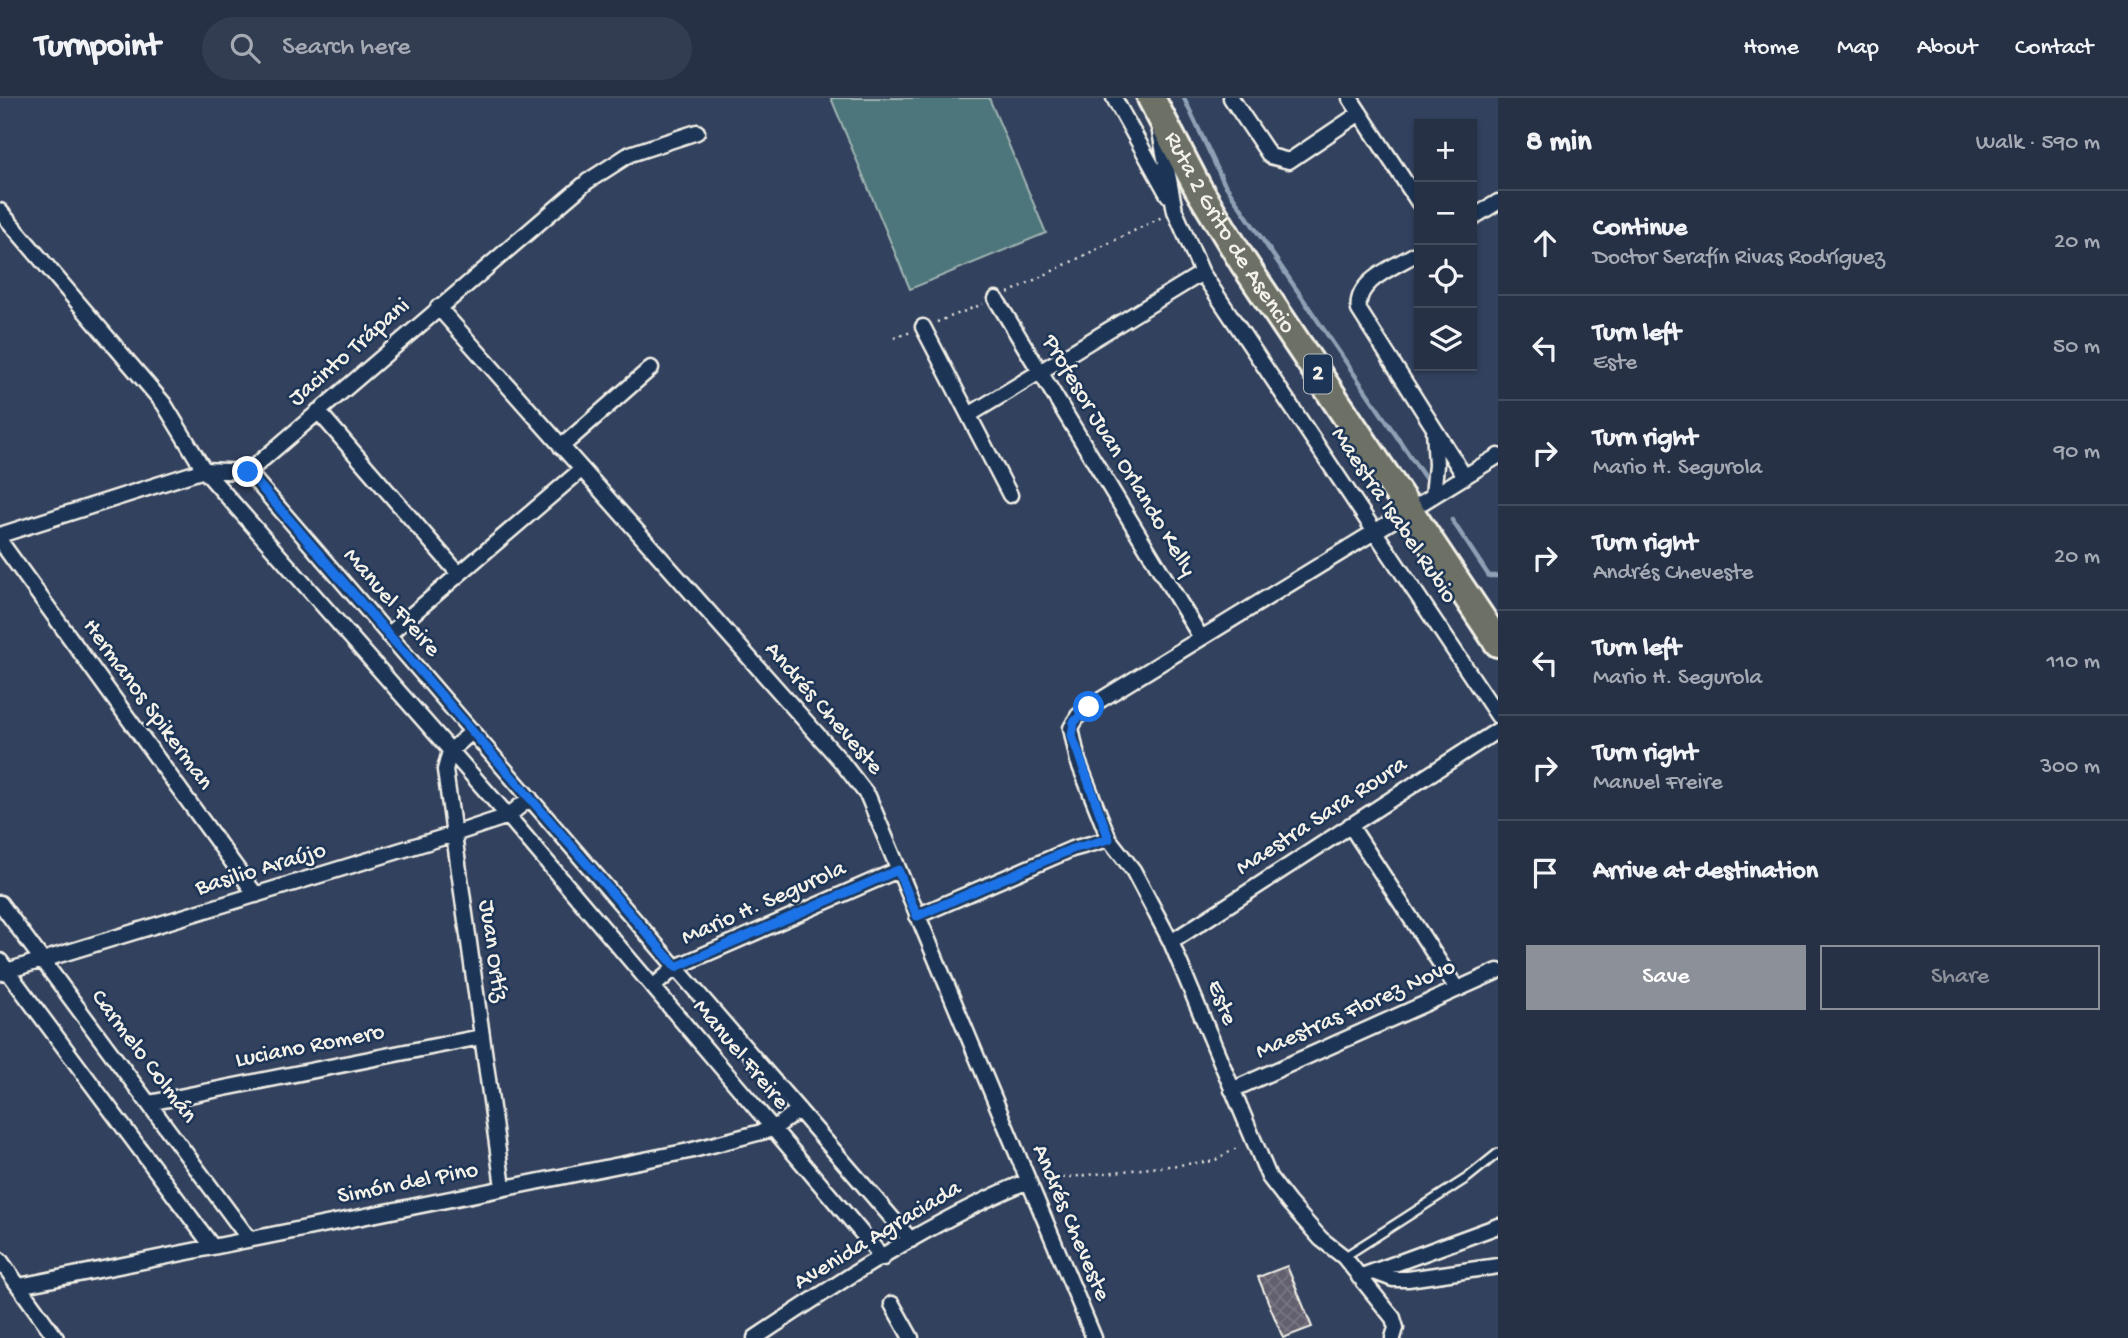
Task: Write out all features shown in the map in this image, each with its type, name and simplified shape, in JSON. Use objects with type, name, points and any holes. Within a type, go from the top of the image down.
[{"type":"highway","name":"Ruta 2 Grito de Asencio","points":[[1154,105],[1198,188],[1243,262],[1498,643]]},
{"type":"street","points":[[1114,98],[1174,208]]},
{"type":"street","points":[[1231,98],[1270,156],[1289,161],[1360,113]]},
{"type":"street","points":[[1350,98],[1414,196]]},
{"type":"street","name":"Maestra Isabel Rubio","points":[[1154,105],[1174,208],[1202,274],[1498,716]]},
{"type":"street","name":"Jacinto Trápani","points":[[248,472],[438,307],[609,166],[652,145],[697,132]]},
{"type":"street","points":[[1477,215],[1498,202]]},
{"type":"street","name":"Manuel Freire","points":[[0,211],[164,404],[204,470],[508,816],[883,1258]]},
{"type":"street","points":[[1414,255],[1362,288],[1357,299],[1363,321],[1465,477]]},
{"type":"street","points":[[970,415],[1202,274]]},
{"type":"street","name":"Profesor Juan Orlando Kelly","points":[[996,299],[1200,636]]},
{"type":"street","name":"Andrés Cheveste","points":[[438,307],[856,779],[875,809],[917,916],[1094,1338]]},
{"type":"street","points":[[923,327],[1010,495]]},
{"type":"street","points":[[561,446],[651,368]]},
{"type":"street","points":[[318,411],[459,574]]},
{"type":"street","points":[[1433,496],[1436,465],[1434,428]]},
{"type":"street","points":[[1200,636],[1498,456]]},
{"type":"street","points":[[0,535],[204,470],[248,472]]},
{"type":"street","points":[[388,635],[581,470]]},
{"type":"street","name":"Manuel Freire","points":[[248,472],[911,1240]]},
{"type":"street","name":"Hermanos Spikerman","points":[[0,541],[256,895]]},
{"type":"street","name":"Este","points":[[1200,636],[1078,716],[1071,728],[1078,761],[1109,839],[1133,870],[1171,942],[1269,1177],[1321,1239],[1344,1257],[1393,1318],[1396,1328],[1393,1338]]},
{"type":"street","name":"Maestra Sara Roura","points":[[1171,942],[1498,730]]},
{"type":"street","points":[[450,751],[473,731]]},
{"type":"street","name":"Juan Ortíz","points":[[450,751],[445,770],[503,1188]]},
{"type":"street","name":"Basilio Araújo","points":[[2,969],[42,961],[454,834],[508,816],[530,798]]},
{"type":"street","points":[[1350,825],[1457,989]]},
{"type":"street","points":[[917,916],[1072,849],[1109,839]]},
{"type":"street","name":"Mario H. Segurola","points":[[653,987],[676,967],[898,870]]},
{"type":"street","name":"Carmelo Colmán","points":[[0,904],[249,1239]]},
{"type":"street","points":[[2,969],[212,1246]]},
{"type":"street","name":"Maestras Florez Novo","points":[[1232,1090],[1498,971]]},
{"type":"street","name":"Luciano Romero","points":[[149,1102],[481,1037]]},
{"type":"street","name":"Simón del Pino","points":[[19,1286],[689,1151],[773,1129],[799,1110]]},
{"type":"street","name":"Avenida Agraciada","points":[[758,1337],[911,1240],[981,1200],[1028,1181]]},
{"type":"street","points":[[1359,1277],[1498,1226]]},
{"type":"street","points":[[0,1260],[56,1338]]},
{"type":"street","points":[[1374,1272],[1393,1279],[1408,1279],[1498,1266]]},
{"type":"street","points":[[892,1304],[911,1338]]},
{"type":"lane","points":[[1344,1257],[1467,1178],[1498,1153]]},
{"type":"path","points":[[894,338],[996,299],[1174,208]]},
{"type":"path","points":[[1028,1181],[1214,1161],[1252,1139]]},
{"type":"green space","points":[[831,98],[989,98],[1046,233],[910,289]]},
{"type":"building","points":[[1287,1266],[1312,1327],[1283,1338],[1258,1277]]},
{"type":"waterway","points":[[1184,98],[1224,183],[1425,478]]},
{"type":"waterway","points":[[1452,520],[1489,576],[1498,576]]},
{"type":"route","points":[[248,472],[676,967],[898,870],[917,916],[1072,849],[1109,839],[1078,761],[1072,736],[1071,728],[1074,722],[1089,707]]}]
